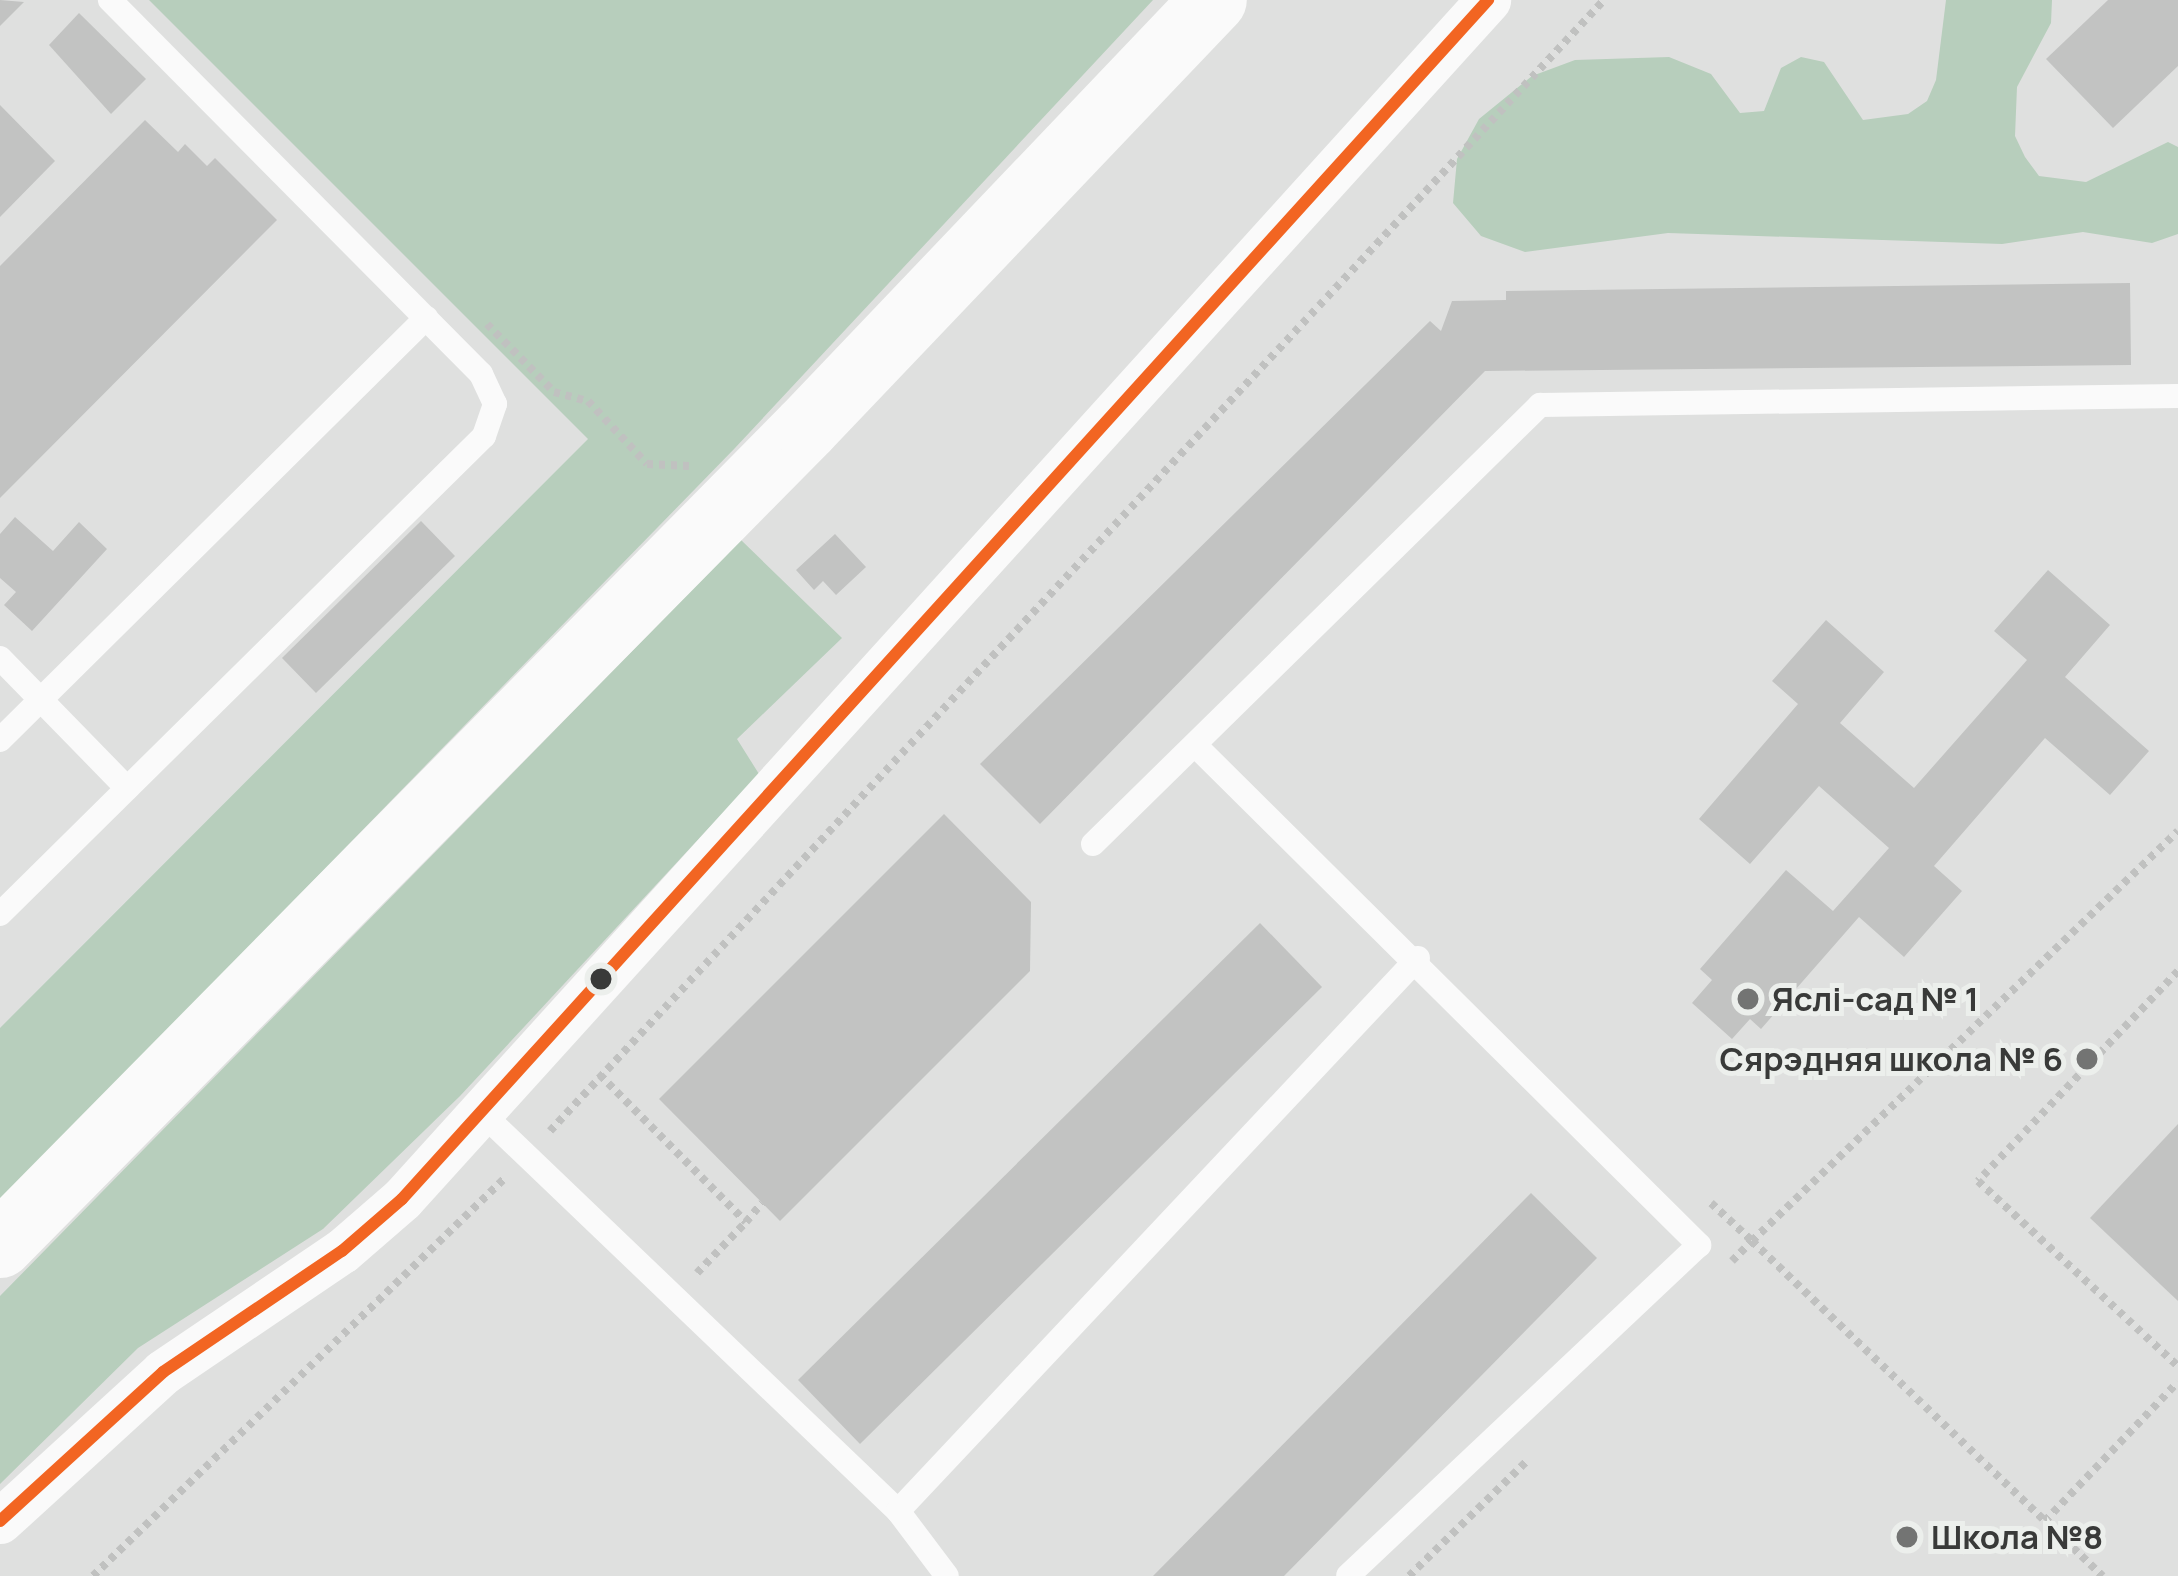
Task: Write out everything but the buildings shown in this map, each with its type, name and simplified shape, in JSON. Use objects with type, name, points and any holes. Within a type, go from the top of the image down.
[{"type":"main road","points":[[0,1245],[806,428],[1214,0]]},
{"type":"street","points":[[0,1521],[163,1372],[342,1251],[484,1114],[1488,0]]},
{"type":"lane","points":[[0,914],[484,436],[495,404],[481,374],[110,0]]},
{"type":"lane","points":[[0,740],[427,318]]},
{"type":"lane","points":[[1093,844],[1540,405],[2178,396]]},
{"type":"lane","points":[[0,658],[128,788]]},
{"type":"lane","points":[[1196,746],[1418,958],[1699,1245],[1348,1576]]},
{"type":"lane","points":[[898,1511],[1418,958]]},
{"type":"lane","points":[[484,1114],[898,1511],[947,1576]]},
{"type":"path","points":[[93,1576],[527,1156],[1604,0]]},
{"type":"path","points":[[472,310],[554,392],[588,401],[647,464],[693,465]]},
{"type":"path","points":[[1752,1240],[2178,831]]},
{"type":"path","points":[[2178,971],[1978,1181],[2178,1366]]},
{"type":"path","points":[[600,1075],[746,1222]]},
{"type":"path","points":[[1701,1193],[2103,1576]]},
{"type":"path","points":[[674,1297],[762,1203]]},
{"type":"path","points":[[2045,1521],[2178,1382]]},
{"type":"green space","points":[[149,0],[1153,0],[735,448],[0,1202],[0,1028],[588,439]]},
{"type":"green space","points":[[1946,0],[2052,0],[2051,23],[2017,87],[2015,136],[2025,157],[2039,176],[2086,182],[2168,142],[2178,147],[2178,234],[2152,243],[2083,232],[2002,244],[1668,233],[1525,252],[1481,236],[1453,203],[1457,159],[1479,119],[1532,76],[1575,60],[1669,57],[1711,74],[1740,113],[1764,111],[1781,68],[1801,57],[1824,62],[1863,120],[1908,114],[1927,101],[1936,80]]},
{"type":"green space","points":[[741,540],[842,638],[737,739],[759,774],[460,1096],[323,1229],[138,1348],[0,1484],[0,1296]]},
{"type":"transit line","points":[[0,1521],[163,1372],[342,1251],[402,1199],[1488,0]]},
{"type":"place","name":"Яслі-сад № 1","points":[[1748,999]]},
{"type":"place","name":"Сярэдняя школа № 6","points":[[2087,1059]]},
{"type":"place","name":"Школа №8","points":[[1907,1537]]}]
